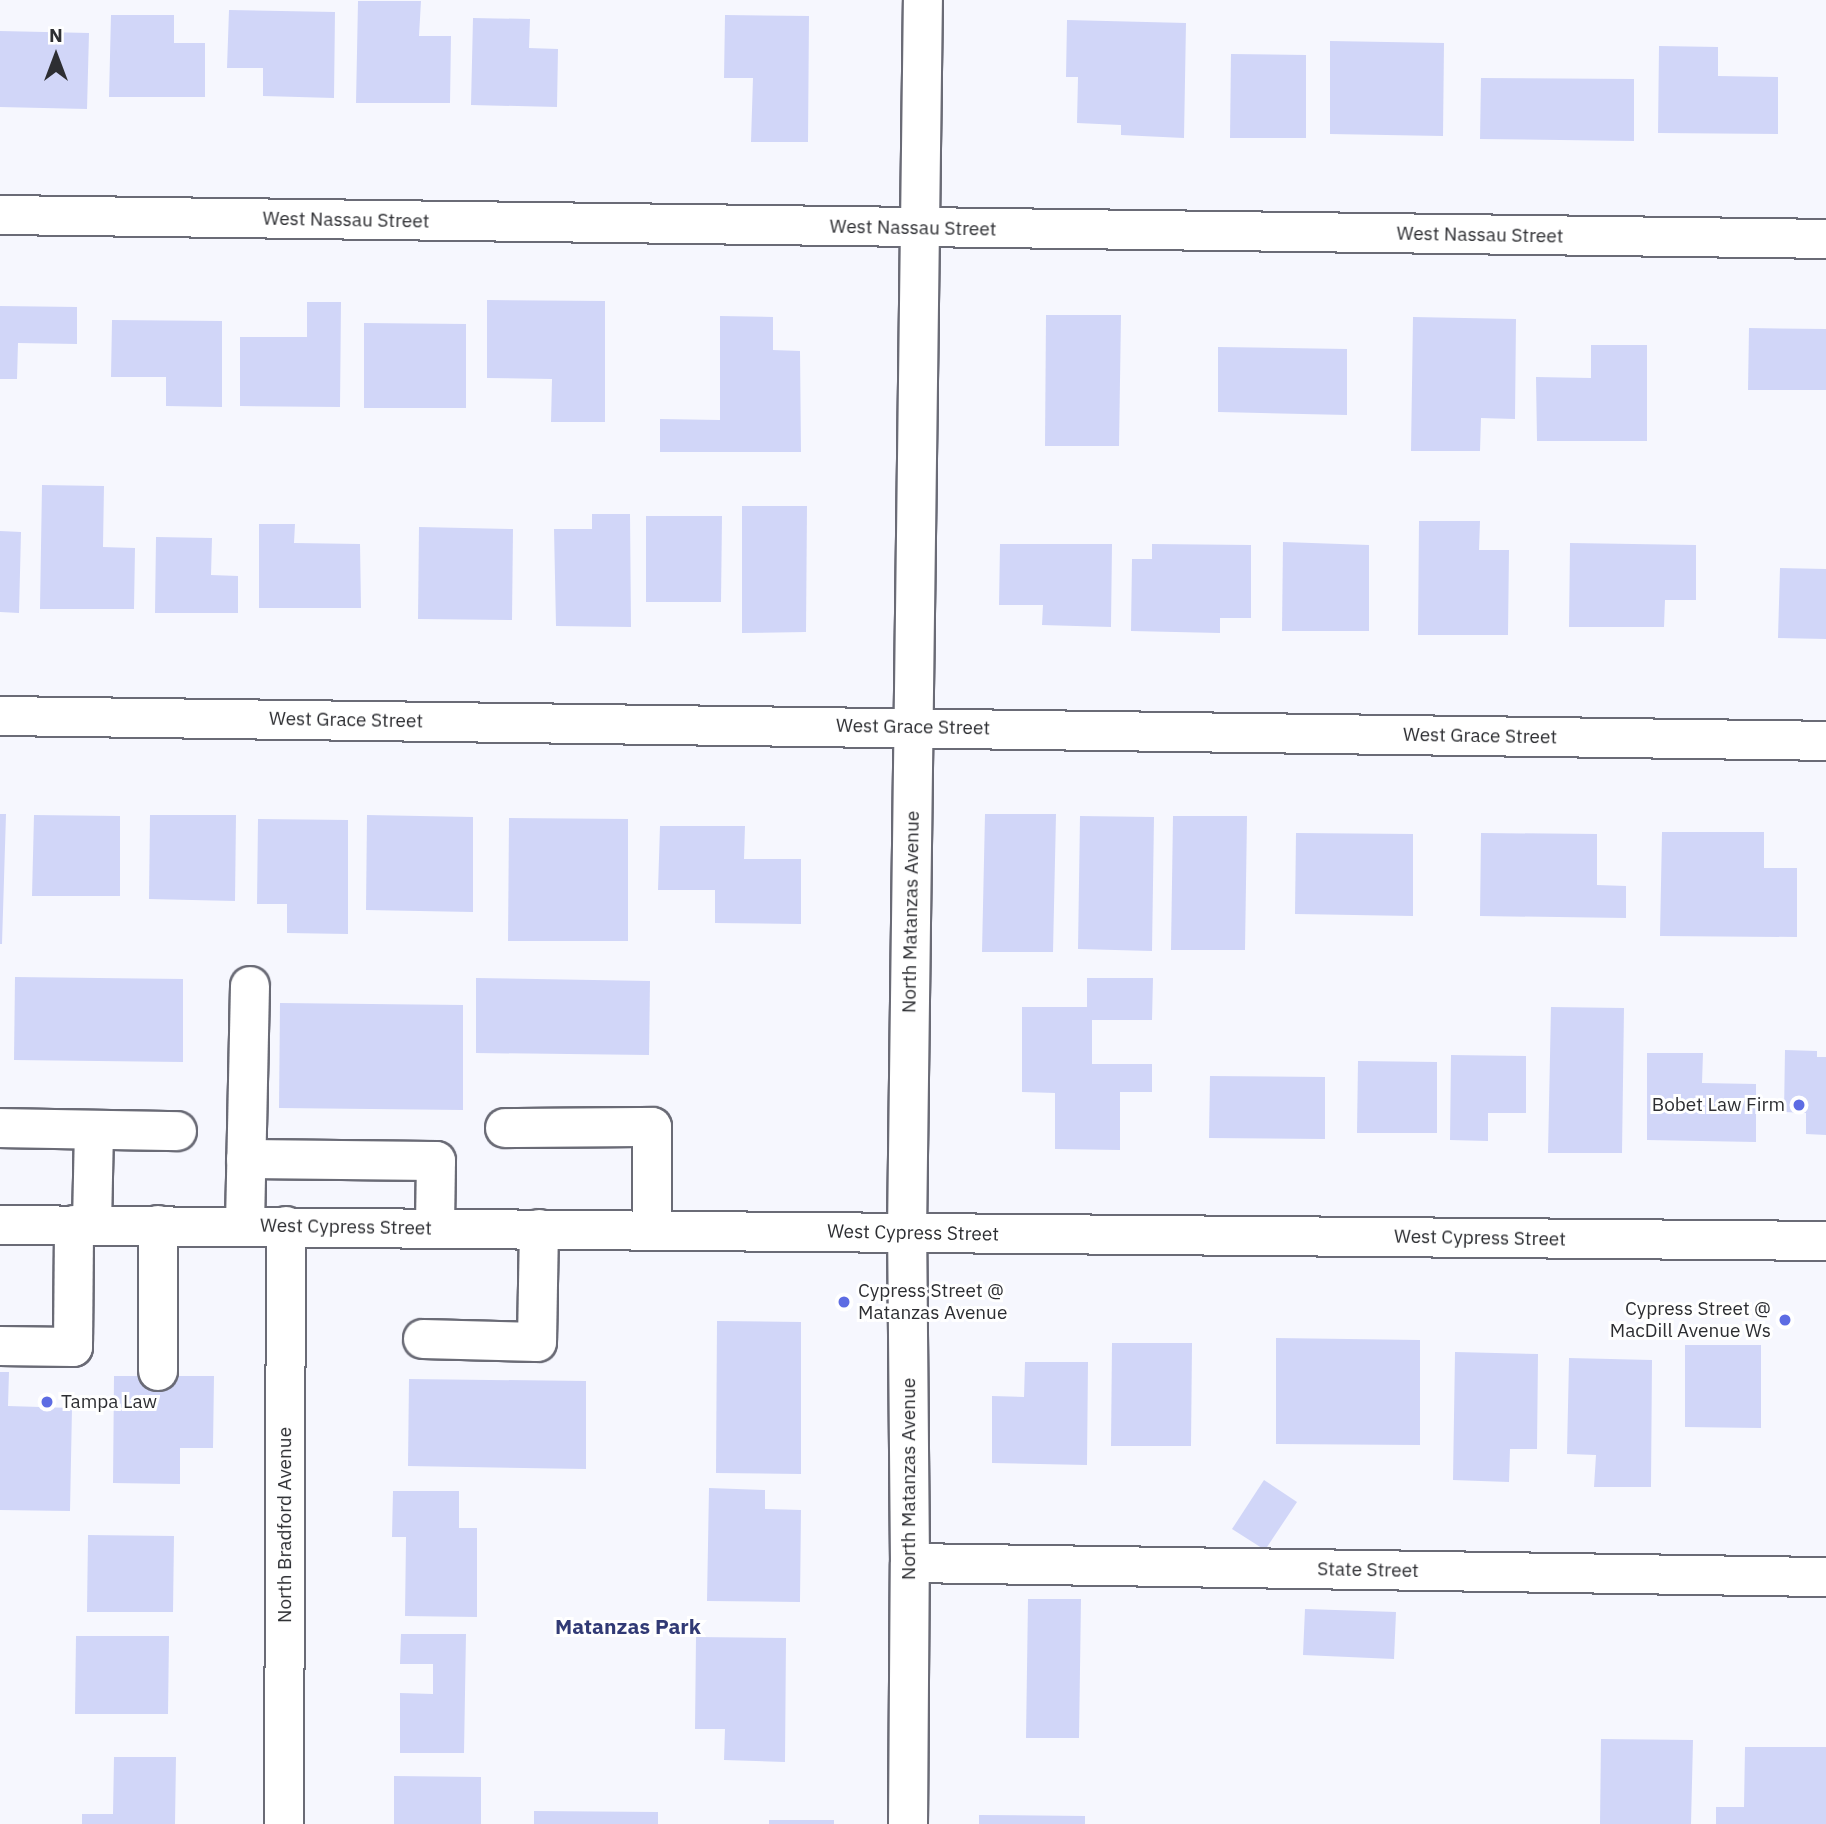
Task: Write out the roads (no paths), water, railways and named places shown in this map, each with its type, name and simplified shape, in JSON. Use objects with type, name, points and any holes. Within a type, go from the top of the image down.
[{"type":"street","name":"North Matanzas Avenue","points":[[908,1824],[910,1563],[907,1233],[923,0]]},
{"type":"street","name":"West Nassau Street","points":[[0,215],[1826,239]]},
{"type":"street","name":"West Grace Street","points":[[0,716],[1826,741]]},
{"type":"street","points":[[244,1226],[250,986]]},
{"type":"street","points":[[505,1128],[652,1127],[652,1230]]},
{"type":"street","points":[[0,1128],[177,1131]]},
{"type":"street","points":[[0,1346],[73,1347],[94,1130]]},
{"type":"street","points":[[246,1159],[436,1161],[435,1228]]},
{"type":"street","name":"West Cypress Street","points":[[0,1225],[1826,1241]]},
{"type":"street","points":[[158,1226],[158,1371]]},
{"type":"street","name":"North Bradford Avenue","points":[[284,1824],[285,1226]]},
{"type":"street","points":[[423,1339],[537,1342],[539,1229]]},
{"type":"street","name":"State Street","points":[[910,1563],[1826,1577]]},
{"type":"place","name":"Bobet Law Firm","points":[[1799,1105]]},
{"type":"place","name":"Cypress Street @ Matanzas Avenue","points":[[844,1302]]},
{"type":"place","name":"Cypress Street @ MacDill Avenue Ws","points":[[1785,1320]]},
{"type":"place","name":"Tampa Law","points":[[47,1402]]},
{"type":"district","name":"Matanzas Park","points":[[628,1626]]}]
